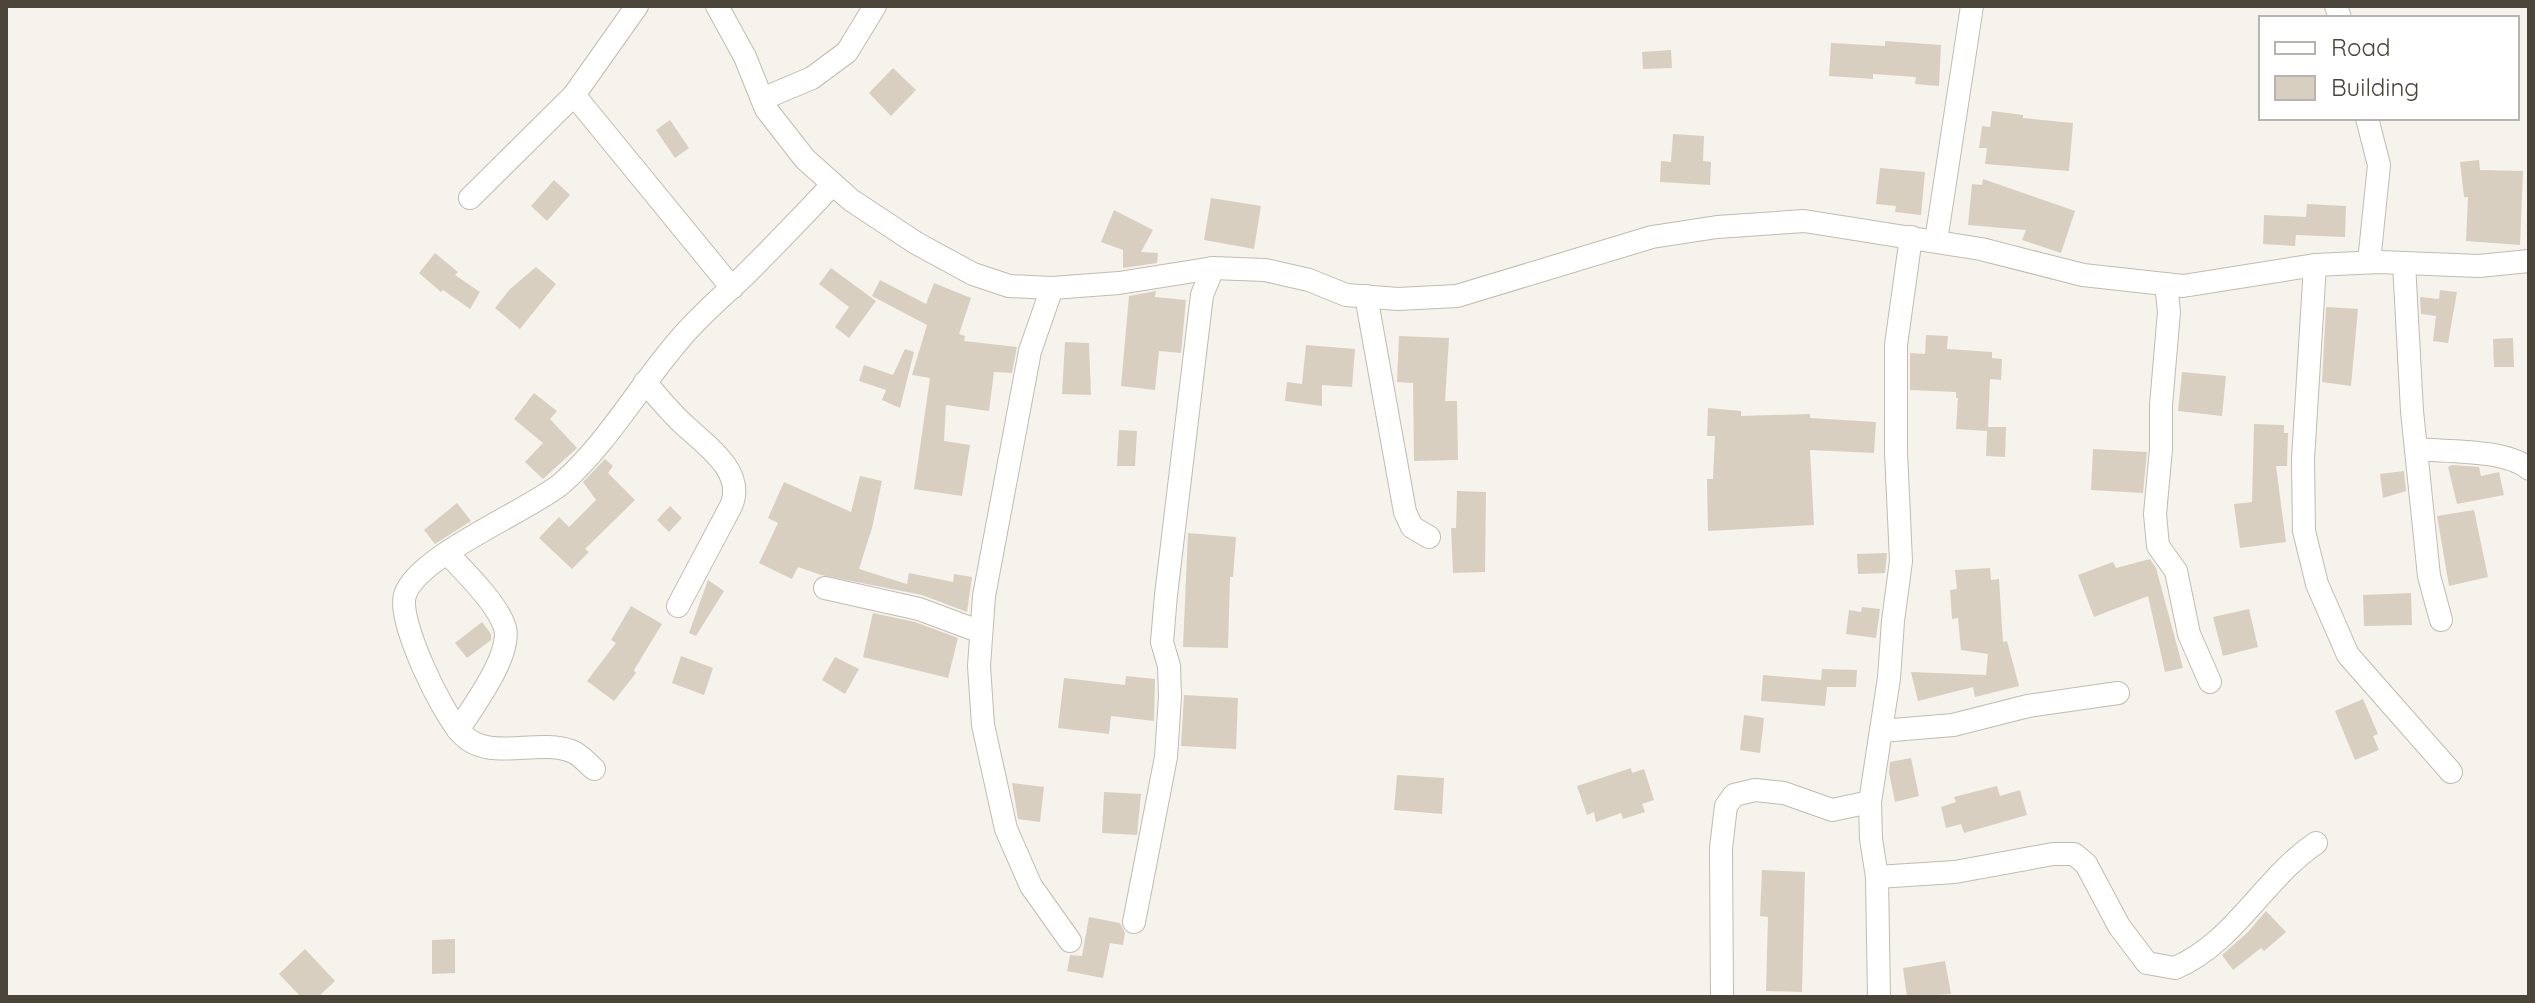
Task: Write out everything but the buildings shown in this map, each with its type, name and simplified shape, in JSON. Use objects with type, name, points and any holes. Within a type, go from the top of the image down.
[{"type":"street","points":[[470,198],[574,95],[637,6]]},
{"type":"street","points":[[717,6],[745,57],[766,109],[805,159],[851,200],[916,243],[973,274],[1009,286],[1052,288],[1119,283],[1213,268],[1265,270],[1309,280],[1346,295],[1398,299],[1457,296],[1652,237],[1717,227],[1804,221],[1981,249],[2083,275],[2183,286],[2315,265],[2369,262],[2479,266],[2529,261]]},
{"type":"street","points":[[762,99],[812,78],[847,52],[875,6]]},
{"type":"street","points":[[1936,241],[1972,6]]},
{"type":"street","points":[[574,95],[732,288]]},
{"type":"street","points":[[2368,120],[2379,165],[2369,262]]},
{"type":"street","points":[[594,769],[574,752],[555,746],[488,748],[469,741],[458,730],[418,656],[403,610],[404,596],[412,580],[447,553],[497,520],[559,486],[594,451],[681,337],[833,184]]},
{"type":"street","points":[[1879,997],[1877,877],[1871,839],[1870,802],[1901,561],[1896,452],[1896,345],[1911,237]]},
{"type":"street","points":[[2404,263],[2416,449],[2429,576],[2441,620]]},
{"type":"street","points":[[2315,265],[2303,459],[2304,531],[2317,584],[2348,655],[2451,772]]},
{"type":"street","points":[[1134,922],[1166,757],[1169,666],[1162,642],[1166,595],[1202,295],[1213,268]]},
{"type":"street","points":[[2166,284],[2169,312],[2155,514],[2158,546],[2176,571],[2189,634],[2210,682]]},
{"type":"street","points":[[1052,288],[1030,351],[984,596],[979,666],[983,725],[1006,829],[1031,886],[1070,941]]},
{"type":"street","points":[[1366,296],[1405,512],[1412,527],[1429,537]]},
{"type":"street","points":[[645,382],[677,418],[721,459],[733,481],[734,499],[731,506],[678,606]]},
{"type":"street","points":[[2416,449],[2499,456],[2529,469]]},
{"type":"street","points":[[447,553],[479,587],[504,626],[506,640],[486,685],[458,730]]},
{"type":"street","points":[[825,588],[919,609],[981,632]]},
{"type":"street","points":[[1881,731],[1953,725],[2028,706],[2118,693]]},
{"type":"street","points":[[1722,997],[1721,848],[1726,806],[1734,795],[1755,790],[1784,793],[1832,810],[1870,802]]},
{"type":"street","points":[[1877,877],[1955,872],[2053,854],[2074,854],[2086,864],[2119,926],[2147,963],[2175,968],[2208,949],[2298,855],[2316,843]]}]
